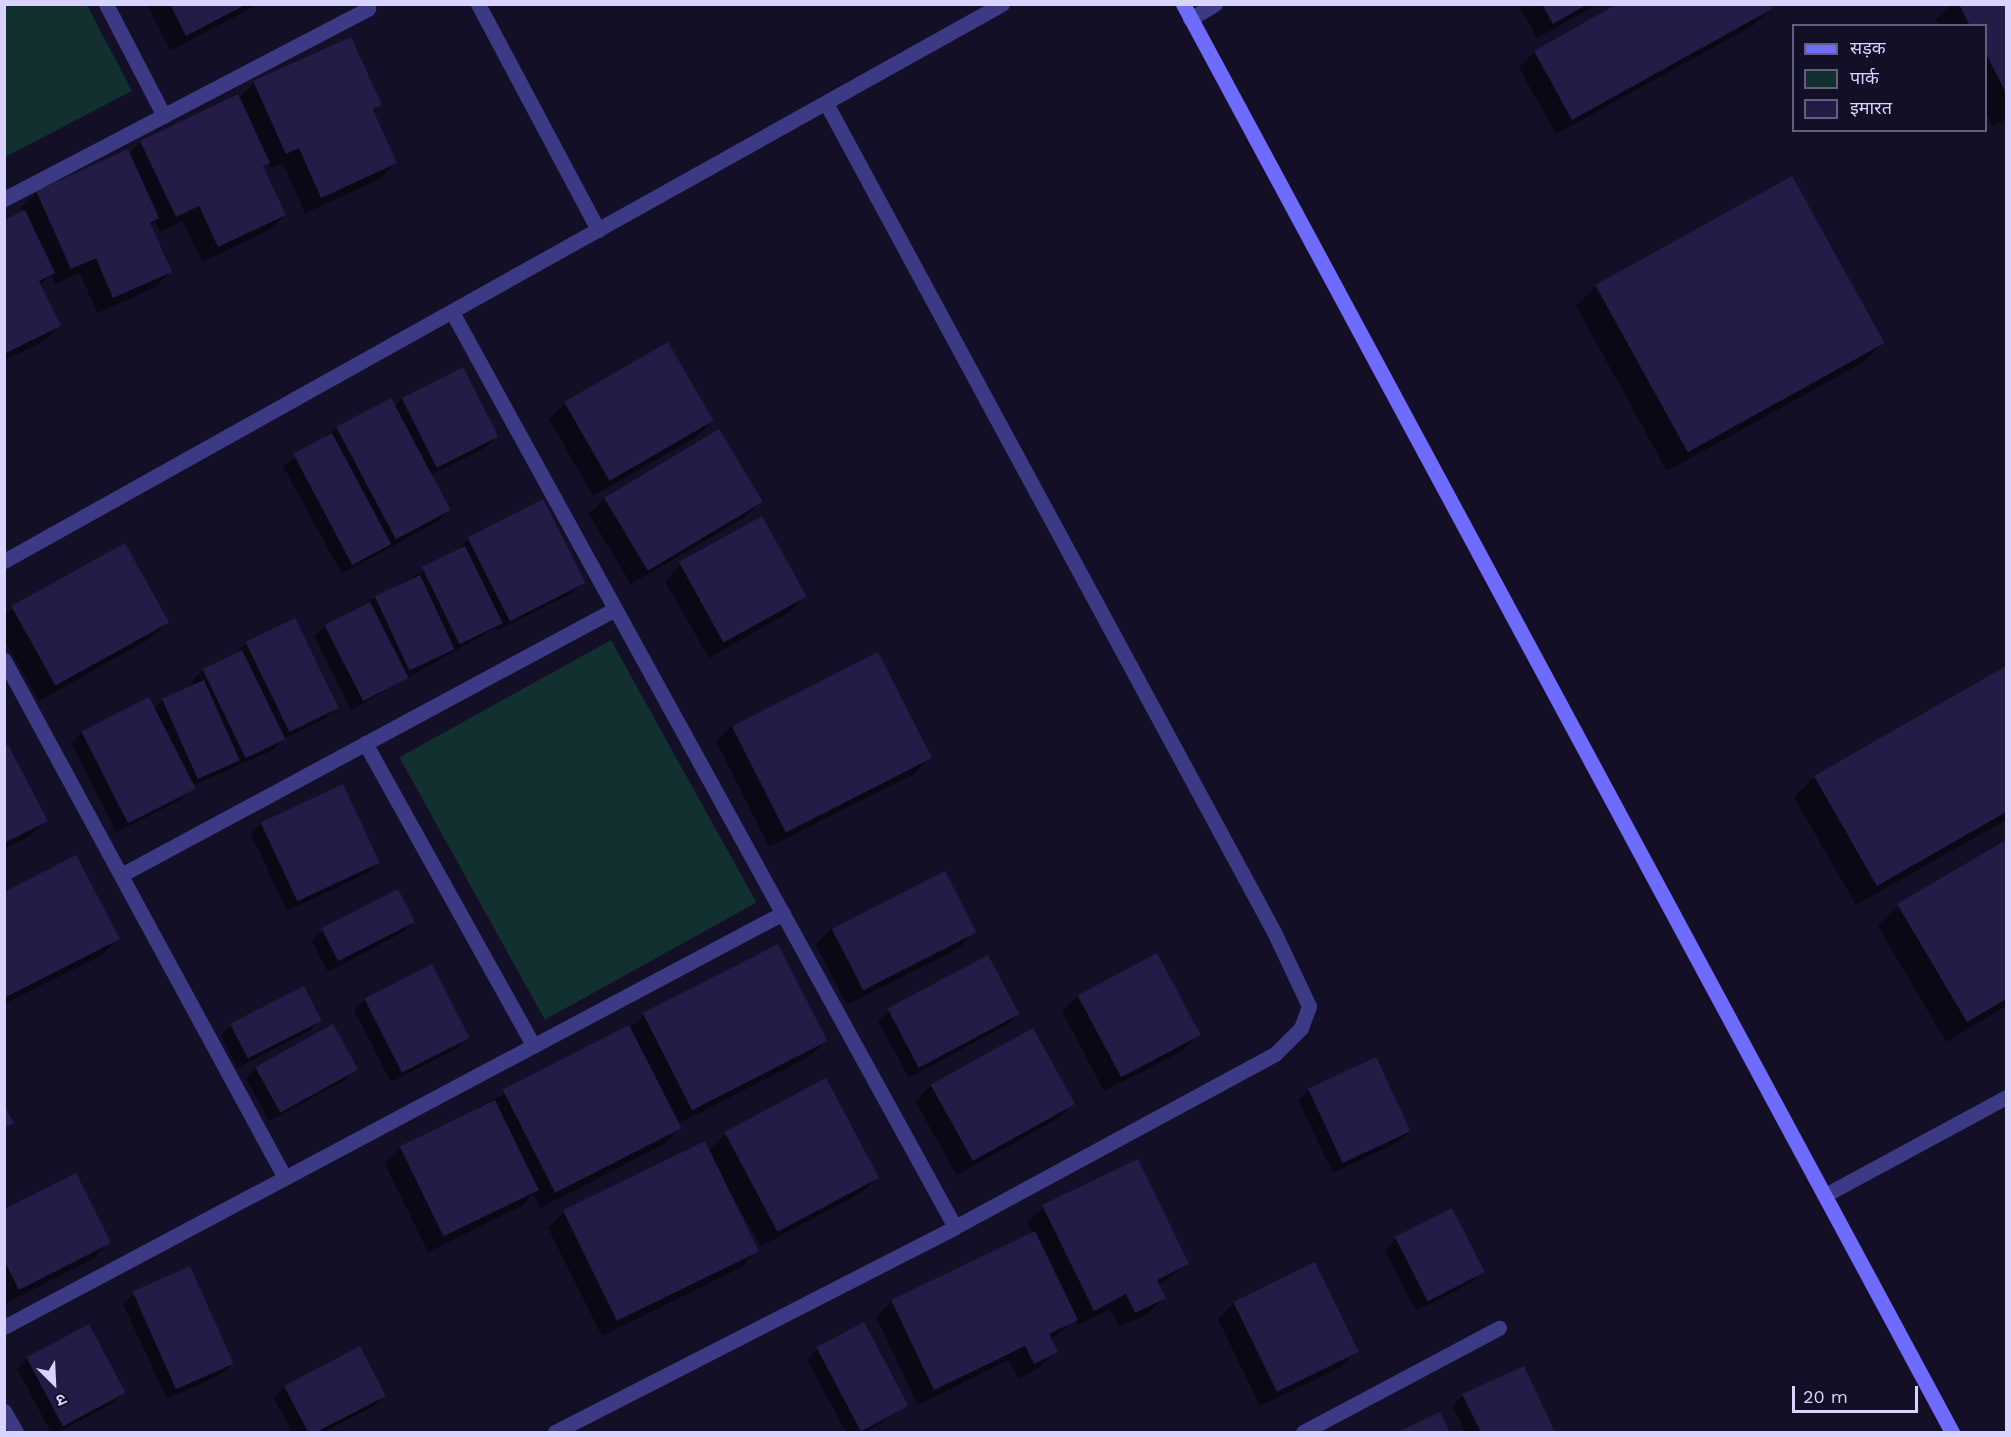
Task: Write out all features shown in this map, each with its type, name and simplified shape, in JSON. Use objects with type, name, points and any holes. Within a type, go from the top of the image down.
[{"type":"street","points":[[106,4],[164,116]]},
{"type":"street","points":[[478,4],[598,230]]},
{"type":"street","points":[[4,561],[1002,4]]},
{"type":"street","points":[[1215,4],[1186,12],[1952,1432]]},
{"type":"street","points":[[4,199],[368,9]]},
{"type":"street","points":[[555,1432],[955,1227],[1275,1054],[1301,1029],[1309,1006],[1274,932],[826,103]]},
{"type":"street","points":[[452,312],[955,1227]]},
{"type":"street","points":[[121,875],[615,609]]},
{"type":"street","points":[[4,660],[285,1178]]},
{"type":"street","points":[[365,743],[533,1045]]},
{"type":"street","points":[[4,1327],[783,913]]},
{"type":"street","points":[[1825,1195],[2007,1097]]},
{"type":"street","points":[[1303,1432],[1499,1328]]},
{"type":"street","points":[[4,1411],[16,1432]]},
{"type":"green space","points":[[5,4],[87,5],[132,91],[5,157]]},
{"type":"green space","points":[[611,640],[756,902],[545,1020],[399,757]]},
{"type":"building","points":[[170,4],[247,4],[186,36]]},
{"type":"building","points":[[1542,4],[1588,4],[1553,24]]},
{"type":"building","points":[[1617,4],[1769,4],[1772,9],[1572,120],[1534,51]]},
{"type":"building","points":[[1959,4],[2006,4],[2006,93],[1987,56],[1987,24],[1969,24]]},
{"type":"building","points":[[351,37],[382,105],[373,110],[397,163],[321,198],[299,148],[286,154],[253,81]]},
{"type":"building","points":[[238,94],[270,163],[263,166],[286,215],[218,247],[199,206],[176,217],[140,141]]},
{"type":"building","points":[[128,149],[159,218],[150,223],[172,272],[113,298],[96,258],[71,269],[36,191]]},
{"type":"building","points":[[1792,176],[1885,343],[1688,452],[1595,285]]},
{"type":"building","points":[[25,210],[55,273],[39,281],[61,326],[6,353],[4,220]]},
{"type":"building","points":[[668,342],[714,421],[610,481],[564,402]]},
{"type":"building","points":[[463,367],[498,436],[437,468],[402,398]]},
{"type":"building","points":[[391,398],[451,510],[396,539],[336,427]]},
{"type":"building","points":[[719,429],[763,502],[648,571],[604,498]]},
{"type":"building","points":[[332,433],[391,544],[352,565],[293,454]]},
{"type":"building","points":[[543,499],[586,583],[510,621],[467,538]]},
{"type":"building","points":[[762,516],[807,596],[724,643],[679,562]]},
{"type":"building","points":[[125,543],[169,623],[55,686],[11,606]]},
{"type":"building","points":[[465,546],[503,623],[460,644],[422,567]]},
{"type":"building","points":[[420,575],[455,649],[409,670],[375,596]]},
{"type":"building","points":[[370,602],[409,678],[363,701],[325,625]]},
{"type":"building","points":[[295,618],[339,708],[289,732],[246,642]]},
{"type":"building","points":[[242,650],[285,739],[246,758],[202,669]]},
{"type":"building","points":[[878,652],[932,758],[786,832],[732,726]]},
{"type":"building","points":[[2006,666],[2006,812],[1877,886],[1814,776]]},
{"type":"building","points":[[204,680],[240,760],[198,779],[162,699]]},
{"type":"building","points":[[149,697],[196,789],[128,823],[81,732]]},
{"type":"building","points":[[8,745],[48,821],[4,843],[4,747]]},
{"type":"building","points":[[343,784],[380,863],[297,901],[261,822]]},
{"type":"building","points":[[2006,840],[2006,999],[1967,1022],[1897,904]]},
{"type":"building","points":[[76,855],[120,939],[4,998],[4,892]]},
{"type":"building","points":[[945,871],[976,932],[863,990],[832,929]]},
{"type":"building","points":[[398,889],[415,922],[338,961],[321,928]]},
{"type":"building","points":[[778,944],[827,1041],[692,1110],[643,1013]]},
{"type":"building","points":[[1157,953],[1201,1035],[1121,1077],[1078,995]]},
{"type":"building","points":[[988,955],[1019,1014],[919,1068],[887,1009]]},
{"type":"building","points":[[432,964],[470,1038],[402,1072],[364,999]]},
{"type":"building","points":[[304,986],[322,1021],[248,1058],[230,1024]]},
{"type":"building","points":[[333,1024],[358,1069],[280,1113],[255,1067]]},
{"type":"building","points":[[629,1025],[682,1128],[555,1193],[502,1089]]},
{"type":"building","points":[[1033,1028],[1075,1104],[973,1161],[931,1085]]},
{"type":"building","points":[[1376,1057],[1411,1131],[1343,1163],[1308,1089]]},
{"type":"building","points":[[826,1078],[879,1178],[778,1232],[724,1132]]},
{"type":"building","points":[[495,1100],[539,1190],[444,1236],[400,1146]]},
{"type":"building","points":[[4,1105],[14,1123],[4,1128]]},
{"type":"building","points":[[705,1141],[759,1252],[617,1321],[563,1210]]},
{"type":"building","points":[[1138,1159],[1189,1264],[1157,1280],[1166,1298],[1135,1313],[1126,1294],[1094,1311],[1042,1205]]},
{"type":"building","points":[[76,1173],[111,1243],[19,1290],[4,1260],[4,1209]]},
{"type":"building","points":[[1452,1208],[1485,1272],[1428,1301],[1395,1237]]},
{"type":"building","points":[[1035,1231],[1078,1320],[1049,1334],[1058,1352],[1034,1364],[1025,1346],[934,1390],[891,1300]]},
{"type":"building","points":[[1315,1262],[1359,1352],[1277,1392],[1233,1302]]},
{"type":"building","points":[[190,1266],[234,1364],[176,1389],[132,1292]]},
{"type":"building","points":[[864,1322],[909,1406],[861,1431],[816,1347]]},
{"type":"building","points":[[89,1324],[126,1393],[63,1426],[26,1357]]},
{"type":"building","points":[[360,1346],[386,1396],[316,1432],[308,1432],[284,1386]]},
{"type":"building","points":[[1524,1366],[1555,1432],[1481,1432],[1462,1394]]},
{"type":"building","points":[[1440,1412],[1450,1432],[1398,1432]]}]
